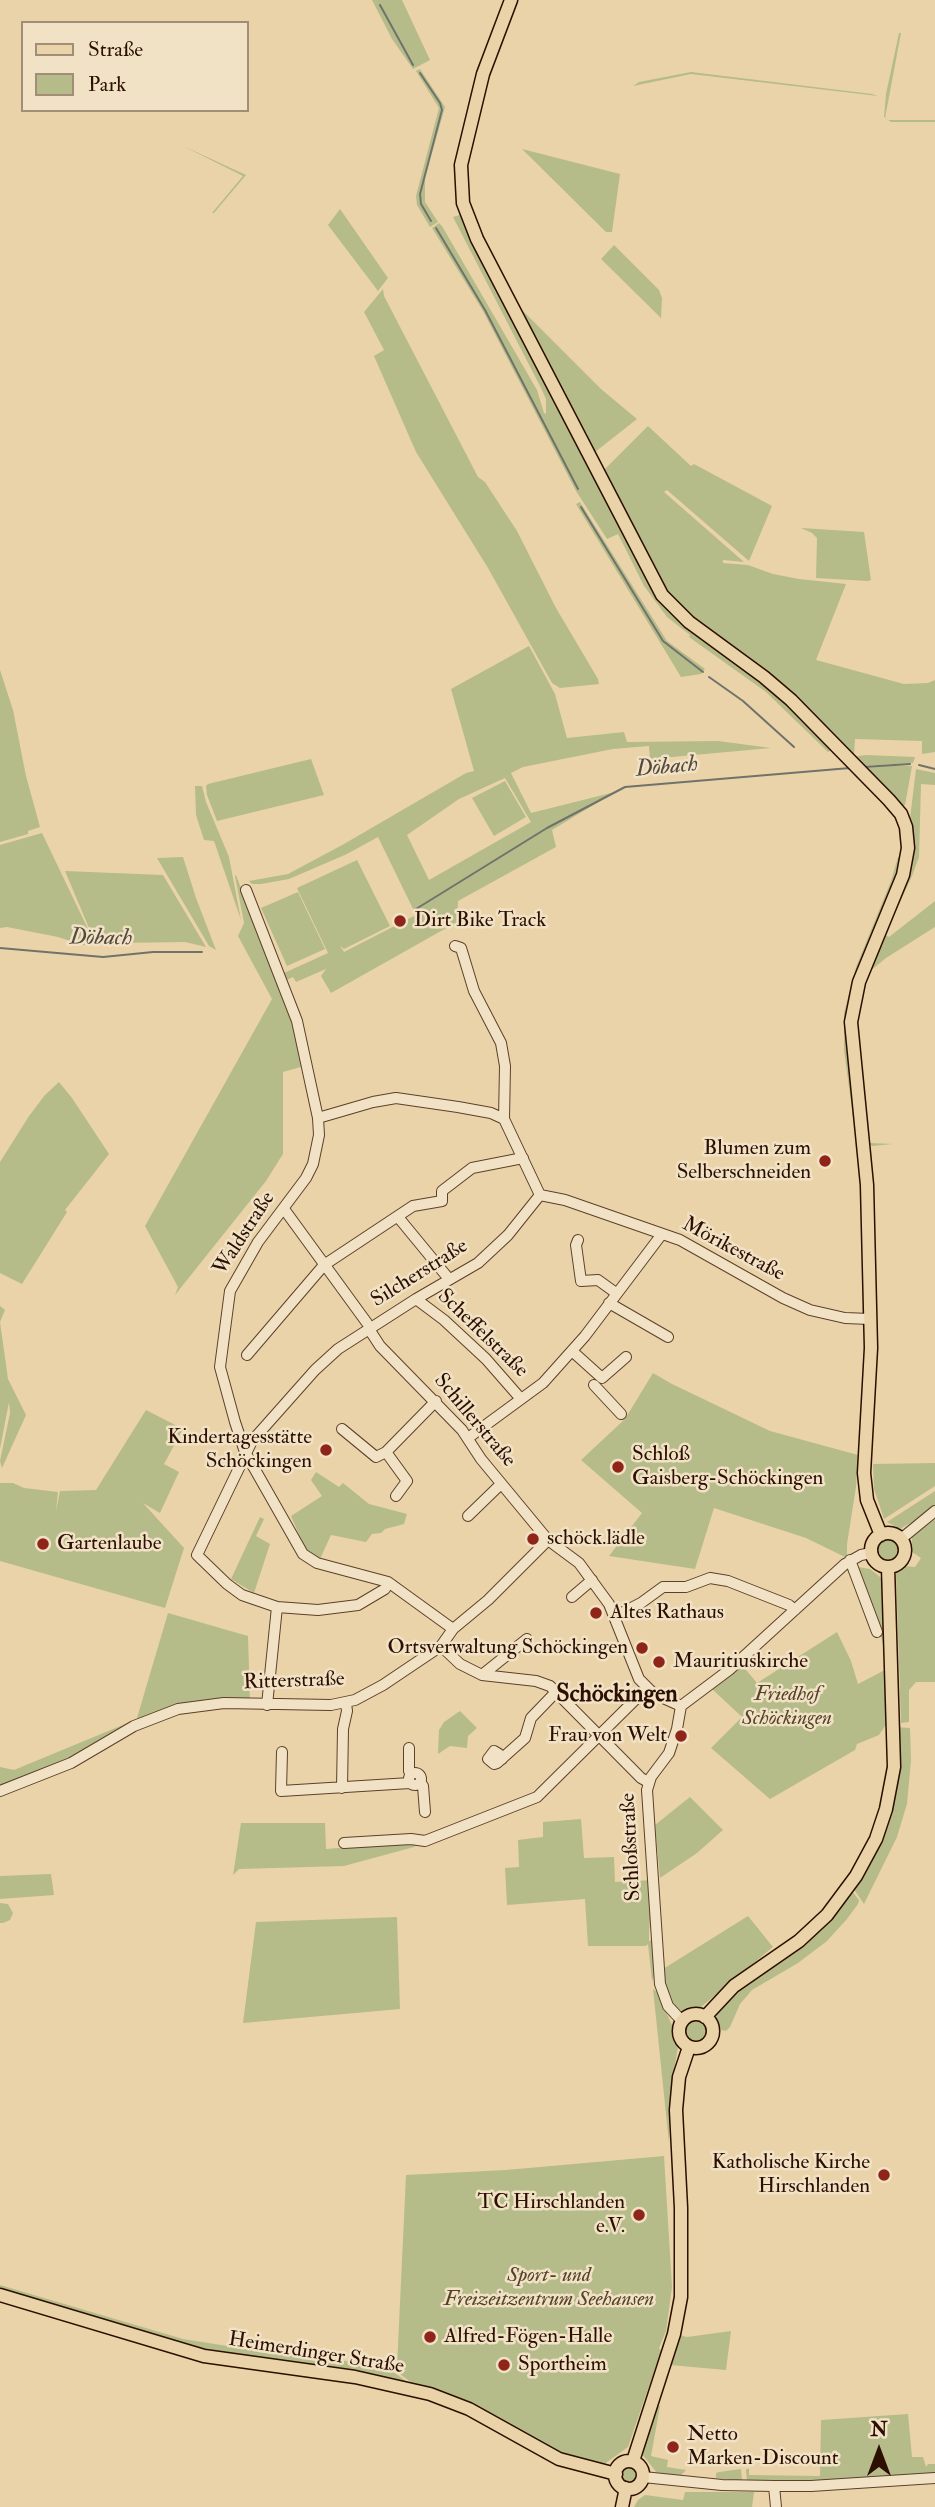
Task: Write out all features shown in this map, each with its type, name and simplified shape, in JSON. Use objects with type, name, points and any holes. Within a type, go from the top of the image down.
[{"type":"main road","points":[[510,0],[483,74],[463,151],[461,193],[470,226],[662,595],[682,617],[783,693],[901,814],[906,827],[908,848],[903,875],[863,970],[852,1014],[852,1040],[867,1185],[871,1348],[864,1473],[867,1499],[881,1535]]},
{"type":"main road","points":[[892,1534],[901,1539],[905,1548],[903,1558],[896,1565],[888,1567],[877,1564],[871,1553],[873,1543],[881,1535],[892,1534]]},
{"type":"main road","points":[[705,2017],[734,1986],[799,1941],[827,1915],[856,1876],[876,1839],[886,1810],[894,1768],[888,1567]]},
{"type":"main road","points":[[693,2014],[705,2017],[712,2027],[711,2039],[704,2046],[689,2047],[679,2036],[682,2021],[693,2014]]},
{"type":"main road","points":[[633,2461],[674,2334],[681,2300],[682,2221],[676,2110],[679,2077],[689,2047]]},
{"type":"main road","name":"Heimerdinger Straße","points":[[0,2295],[204,2356],[345,2375],[430,2394],[469,2409],[559,2459],[616,2474]]},
{"type":"main road","points":[[633,2461],[641,2468],[643,2477],[637,2487],[626,2488],[619,2484],[616,2474],[622,2463],[633,2461]]},
{"type":"main road","points":[[622,2507],[626,2488]]},
{"type":"street","name":"Waldstraße","points":[[246,890],[297,1021],[318,1118],[317,1147],[306,1178],[258,1242],[230,1291],[220,1367],[245,1452],[303,1554],[317,1563],[387,1582],[453,1629]]},
{"type":"street","points":[[455,946],[461,948],[474,991],[498,1034],[504,1051],[504,1119],[540,1195]]},
{"type":"street","points":[[318,1118],[396,1098],[480,1111],[504,1119]]},
{"type":"street","points":[[247,1355],[324,1265],[413,1206],[442,1201],[442,1191],[472,1168],[523,1158]]},
{"type":"street","name":"Mörikestraße","points":[[540,1195],[565,1200],[699,1249],[797,1304],[832,1316],[870,1319]]},
{"type":"street","name":"Silcherstraße","points":[[278,1608],[242,1595],[197,1555],[245,1452],[314,1370],[338,1349],[368,1326],[478,1263],[508,1235],[540,1195]]},
{"type":"street","name":"Schillerstraße","points":[[284,1209],[368,1326],[371,1336],[436,1401],[548,1540]]},
{"type":"street","points":[[398,1217],[449,1279]]},
{"type":"street","points":[[468,1438],[542,1383],[572,1351],[662,1234]]},
{"type":"street","points":[[578,1240],[576,1245],[581,1281],[598,1280],[616,1293]]},
{"type":"street","name":"Scheffelstraße","points":[[416,1299],[444,1320],[486,1359],[521,1399]]},
{"type":"street","points":[[609,1303],[668,1337]]},
{"type":"street","points":[[572,1351],[621,1414]]},
{"type":"street","points":[[596,1383],[626,1357]]},
{"type":"street","points":[[342,1429],[376,1457],[386,1452],[436,1401]]},
{"type":"street","points":[[386,1452],[407,1481],[396,1496]]},
{"type":"street","points":[[468,1516],[501,1483]]},
{"type":"street","points":[[901,1539],[935,1511]]},
{"type":"street","points":[[548,1540],[579,1563],[609,1604],[639,1679],[654,1694],[681,1706],[729,1670],[850,1560],[871,1553]]},
{"type":"street","name":"Ritterstraße","points":[[0,1791],[71,1763],[134,1726],[178,1709],[224,1703],[346,1703],[383,1685],[441,1646],[453,1629],[488,1600],[548,1540]]},
{"type":"street","points":[[850,1560],[877,1632]]},
{"type":"street","points":[[614,1617],[641,1603],[663,1587],[686,1587],[709,1577],[729,1581],[789,1605],[795,1610]]},
{"type":"street","points":[[572,1597],[592,1580]]},
{"type":"street","points":[[267,1704],[278,1608],[318,1610],[358,1605],[385,1589],[387,1582]]},
{"type":"street","points":[[482,1675],[527,1639]]},
{"type":"street","points":[[441,1646],[460,1664],[482,1675],[536,1681],[550,1686],[648,1782]]},
{"type":"street","points":[[344,1843],[411,1839],[425,1841],[537,1797],[647,1688]]},
{"type":"street","points":[[502,1759],[525,1738],[531,1718],[556,1691]]},
{"type":"street","points":[[342,1788],[346,1703]]},
{"type":"street","name":"Schloßstraße","points":[[681,1706],[669,1753],[648,1782],[647,1790],[660,1984],[668,2006],[682,2021]]},
{"type":"street","points":[[409,1748],[409,1771],[414,1780],[424,1786],[425,1812]]},
{"type":"street","points":[[282,1752],[281,1791],[414,1780]]},
{"type":"street","points":[[643,2477],[722,2485],[774,2486],[935,2478]]},
{"type":"street","points":[[774,2486],[776,2507]]},
{"type":"green space","points":[[372,0],[402,0],[430,60],[413,69],[392,39]]},
{"type":"green space","points":[[901,33],[885,118],[886,94]]},
{"type":"green space","points":[[420,69],[445,107],[425,178],[425,202],[438,222],[430,227],[417,205],[416,196],[439,108],[416,71]]},
{"type":"green space","points":[[691,72],[878,96],[691,74],[633,86],[639,82]]},
{"type":"green space","points":[[886,119],[935,120],[935,122],[891,122]]},
{"type":"green space","points":[[181,145],[246,175],[214,213],[243,176]]},
{"type":"green space","points":[[522,149],[620,174],[612,232],[606,232]]},
{"type":"green space","points":[[340,209],[388,278],[378,291],[328,225]]},
{"type":"green space","points":[[463,214],[561,410],[568,430],[576,438],[654,589],[762,679],[832,750],[828,752],[766,692],[689,637],[690,635],[667,617],[644,586],[618,534],[607,539],[576,491],[483,311],[432,228],[439,223],[442,226],[537,390],[546,414],[546,399],[541,388],[453,217]]},
{"type":"green space","points":[[614,245],[659,290],[662,298],[661,318],[601,259]]},
{"type":"green space","points":[[383,289],[384,296],[478,477],[485,482],[517,531],[599,684],[560,688],[552,683],[488,568],[416,452],[374,356],[384,350],[364,312]]},
{"type":"green space","points":[[519,307],[601,389],[637,419],[595,452],[604,470],[648,426],[691,466],[694,464],[772,506],[749,561],[667,490],[664,492],[744,562],[723,560],[723,563],[748,565],[799,579],[846,584],[816,660],[904,684],[935,680],[935,752],[922,754],[922,741],[855,739],[854,755],[850,756],[664,593],[586,435],[588,434],[576,426]]},
{"type":"green space","points":[[580,502],[667,641],[705,669],[701,674],[681,677],[576,504]]},
{"type":"green space","points":[[801,528],[864,532],[871,580],[816,578],[817,538]]},
{"type":"green space","points":[[529,646],[555,694],[567,738],[624,732],[627,742],[718,741],[771,748],[650,759],[649,746],[613,749],[523,767],[511,773],[531,813],[615,792],[552,830],[556,847],[458,901],[457,922],[331,993],[321,976],[326,969],[296,982],[293,977],[287,980],[284,973],[328,953],[297,888],[357,860],[390,926],[344,949],[340,946],[344,952],[416,915],[378,837],[347,854],[289,879],[261,884],[252,884],[249,881],[288,874],[466,773],[474,771],[451,689]],"holes":[[[505,778],[531,822],[429,880],[407,835],[459,799]]]},
{"type":"green space","points":[[0,670],[13,710],[26,776],[40,827],[28,831],[28,834],[0,842]]},
{"type":"green space","points":[[852,757],[915,757],[913,763],[860,766]]},
{"type":"green space","points":[[311,759],[324,795],[217,821],[207,795],[208,784]]},
{"type":"green space","points":[[879,765],[912,766],[905,805],[901,806],[863,768]]},
{"type":"green space","points":[[916,769],[935,773],[935,785],[921,784],[919,857],[885,935],[889,937],[935,901],[935,927],[886,958],[869,972],[865,984],[859,1006],[857,1035],[870,1143],[893,1144],[872,1146],[869,1144],[855,1039],[857,1000],[902,885]]},
{"type":"green space","points":[[505,781],[526,817],[494,836],[472,798]]},
{"type":"green space","points":[[195,786],[202,786],[229,857],[241,920],[214,841],[204,840],[196,815]]},
{"type":"green space","points":[[42,833],[88,929],[97,937],[113,943],[83,945],[58,937],[0,928],[0,845]]},
{"type":"green space","points":[[183,857],[216,950],[209,946],[157,858]]},
{"type":"green space","points":[[898,857],[907,859],[854,999],[861,1147],[857,1147],[844,1050],[844,1013],[856,967]]},
{"type":"green space","points":[[65,871],[163,875],[206,947],[185,942],[119,943],[98,936],[89,928]]},
{"type":"green space","points":[[236,875],[271,967],[297,1021],[308,1065],[283,1072],[283,1154],[266,1181],[175,1295],[178,1287],[145,1226],[272,999],[238,936],[244,923]]},
{"type":"green space","points":[[298,892],[325,949],[287,966],[261,908]]},
{"type":"green space","points":[[59,1082],[109,1154],[65,1210],[67,1212],[22,1284],[0,1273],[0,1162],[29,1116]]},
{"type":"green space","points":[[0,1306],[5,1310],[0,1322]]},
{"type":"green space","points":[[0,1322],[8,1379],[26,1415],[2,1468],[0,1461],[10,1413],[9,1402],[0,1449]]},
{"type":"green space","points":[[653,1373],[770,1431],[858,1455],[847,1558],[806,1538],[714,1508],[695,1569],[609,1556],[642,1513],[581,1460],[625,1419]]},
{"type":"green space","points":[[146,1410],[183,1429],[164,1464],[179,1472],[160,1513],[143,1503],[184,1548],[165,1608],[0,1561],[0,1483],[58,1492],[56,1511],[60,1491],[96,1490]]},
{"type":"green space","points":[[935,1463],[935,1486],[884,1519],[874,1489],[873,1464]]},
{"type":"green space","points":[[316,1472],[339,1487],[343,1483],[369,1504],[407,1514],[404,1524],[372,1534],[366,1542],[331,1535],[320,1559],[306,1551],[291,1516],[322,1496],[311,1480]]},
{"type":"green space","points":[[935,1491],[935,1506],[917,1519],[900,1529],[887,1522]]},
{"type":"green space","points":[[260,1517],[264,1519],[256,1536],[270,1544],[254,1593],[231,1579]]},
{"type":"green space","points":[[935,1517],[935,1682],[916,1682],[909,1690],[909,1722],[901,1723],[896,1574],[904,1566],[915,1567],[921,1558],[912,1552],[912,1537]]},
{"type":"green space","points":[[888,1537],[897,1541],[901,1550],[897,1559],[888,1563],[879,1559],[875,1550],[879,1541]]},
{"type":"green space","name":"Friedhof Schöckingen","points":[[858,1567],[870,1569],[884,1580],[890,1725],[885,1726],[879,1735],[857,1744],[855,1750],[770,1799],[711,1748],[742,1717],[712,1689],[741,1664],[757,1683],[837,1632],[851,1661],[858,1684],[885,1670],[880,1631]]},
{"type":"green space","points":[[168,1613],[248,1636],[250,1701],[140,1720],[137,1718]]},
{"type":"green space","points":[[460,1711],[477,1728],[468,1736],[467,1748],[450,1746],[438,1754],[439,1730],[444,1722]]},
{"type":"green space","points":[[130,1722],[135,1729],[0,1790],[0,1767],[14,1770]]},
{"type":"green space","points":[[894,1727],[910,1728],[911,1760],[907,1804],[897,1837],[864,1904],[851,1885],[886,1809]]},
{"type":"green space","points":[[690,1797],[723,1830],[697,1853],[660,1878],[655,1825]]},
{"type":"green space","points":[[581,1819],[584,1858],[614,1857],[615,1882],[653,1880],[649,1933],[655,1973],[652,1981],[648,1944],[588,1946],[585,1899],[507,1905],[505,1868],[519,1867],[518,1840],[543,1837],[543,1822]]},
{"type":"green space","points":[[241,1823],[325,1823],[326,1849],[425,1841],[414,1847],[344,1866],[239,1869],[233,1875]]},
{"type":"green space","points":[[51,1874],[54,1895],[0,1899],[0,1876]]},
{"type":"green space","points":[[852,1891],[859,1900],[858,1904],[827,1941],[798,1963],[752,1990],[740,2004],[730,2027],[726,2031],[721,2030],[716,2016],[723,2005]]},
{"type":"green space","points":[[0,1903],[8,1904],[13,1913],[10,1920],[3,1923],[0,1923]]},
{"type":"green space","points":[[748,1916],[773,1947],[695,2012],[678,2010],[662,1990],[663,1969]]},
{"type":"green space","points":[[397,1917],[400,2009],[243,2023],[256,1922]]},
{"type":"green space","points":[[653,1989],[657,1992],[672,2025],[678,2046],[670,2096],[669,2143]]},
{"type":"green space","points":[[696,2018],[705,2022],[709,2031],[705,2040],[696,2044],[687,2040],[683,2031],[687,2022]]},
{"type":"green space","name":"Sport- und Freizeitzentrum Seehansen","points":[[664,2156],[672,2287],[666,2331],[659,2348],[661,2351],[628,2447],[603,2465],[561,2455],[416,2386],[396,2371],[407,2371],[397,2367],[406,2175],[506,2170]]},
{"type":"green space","points":[[0,2285],[183,2339],[302,2353],[389,2369],[413,2386],[198,2353],[0,2294]]},
{"type":"green space","points":[[731,2331],[726,2370],[670,2365],[679,2335],[687,2337]]},
{"type":"green space","points":[[655,2405],[660,2406],[651,2456],[668,2460],[667,2467],[686,2470],[681,2475],[657,2473],[642,2454]]},
{"type":"green space","points":[[908,2414],[912,2457],[923,2457],[926,2467],[928,2464],[935,2464],[935,2475],[815,2482],[747,2481],[746,2469],[749,2469],[749,2475],[820,2476],[821,2420]]},
{"type":"green space","points":[[630,2464],[638,2467],[641,2475],[638,2483],[630,2486],[622,2483],[619,2475],[622,2467]]},
{"type":"green space","points":[[741,2469],[742,2481],[716,2478],[716,2473]]},
{"type":"green space","points":[[685,2492],[754,2492],[752,2507],[634,2507],[645,2495],[683,2500]]},
{"type":"waterway","points":[[380,5],[413,65]]},
{"type":"waterway","points":[[420,73],[442,110],[420,194],[421,204],[431,221]]},
{"type":"waterway","points":[[436,228],[485,310],[578,489]]},
{"type":"waterway","points":[[581,507],[663,641],[703,672]]},
{"type":"waterway","points":[[709,677],[743,701],[794,747]]},
{"type":"waterway","name":"Döbach","points":[[863,767],[910,764]]},
{"type":"waterway","name":"Döbach","points":[[919,765],[935,769]]},
{"type":"waterway","name":"Döbach","points":[[416,909],[547,828],[625,787],[850,768]]},
{"type":"waterway","name":"Döbach","points":[[0,948],[103,957],[153,952],[202,952]]},
{"type":"place","name":"Dirt Bike Track","points":[[400,921]]},
{"type":"place","name":"Blumen zum Selberschneiden","points":[[825,1161]]},
{"type":"place","name":"Kindertagesstätte Schöckingen","points":[[326,1450]]},
{"type":"place","name":"Schloß Gaisberg-Schöckingen","points":[[618,1467]]},
{"type":"place","name":"schöck.lädle","points":[[533,1539]]},
{"type":"place","name":"Gartenlaube","points":[[43,1544]]},
{"type":"place","name":"Altes Rathaus","points":[[596,1613]]},
{"type":"place","name":"Ortsverwaltung Schöckingen","points":[[642,1648]]},
{"type":"place","name":"Mauritiuskirche","points":[[659,1662]]},
{"type":"place","name":"Frau von Welt","points":[[681,1736]]},
{"type":"place","name":"Katholische Kirche Hirschlanden","points":[[884,2175]]},
{"type":"place","name":"TC Hirschlanden e.V.","points":[[639,2215]]},
{"type":"place","name":"Alfred-Fögen-Halle","points":[[430,2337]]},
{"type":"place","name":"Sportheim","points":[[504,2365]]},
{"type":"place","name":"Netto Marken-Discount","points":[[673,2447]]},
{"type":"district","name":"Schöckingen","points":[[617,1696]]}]
